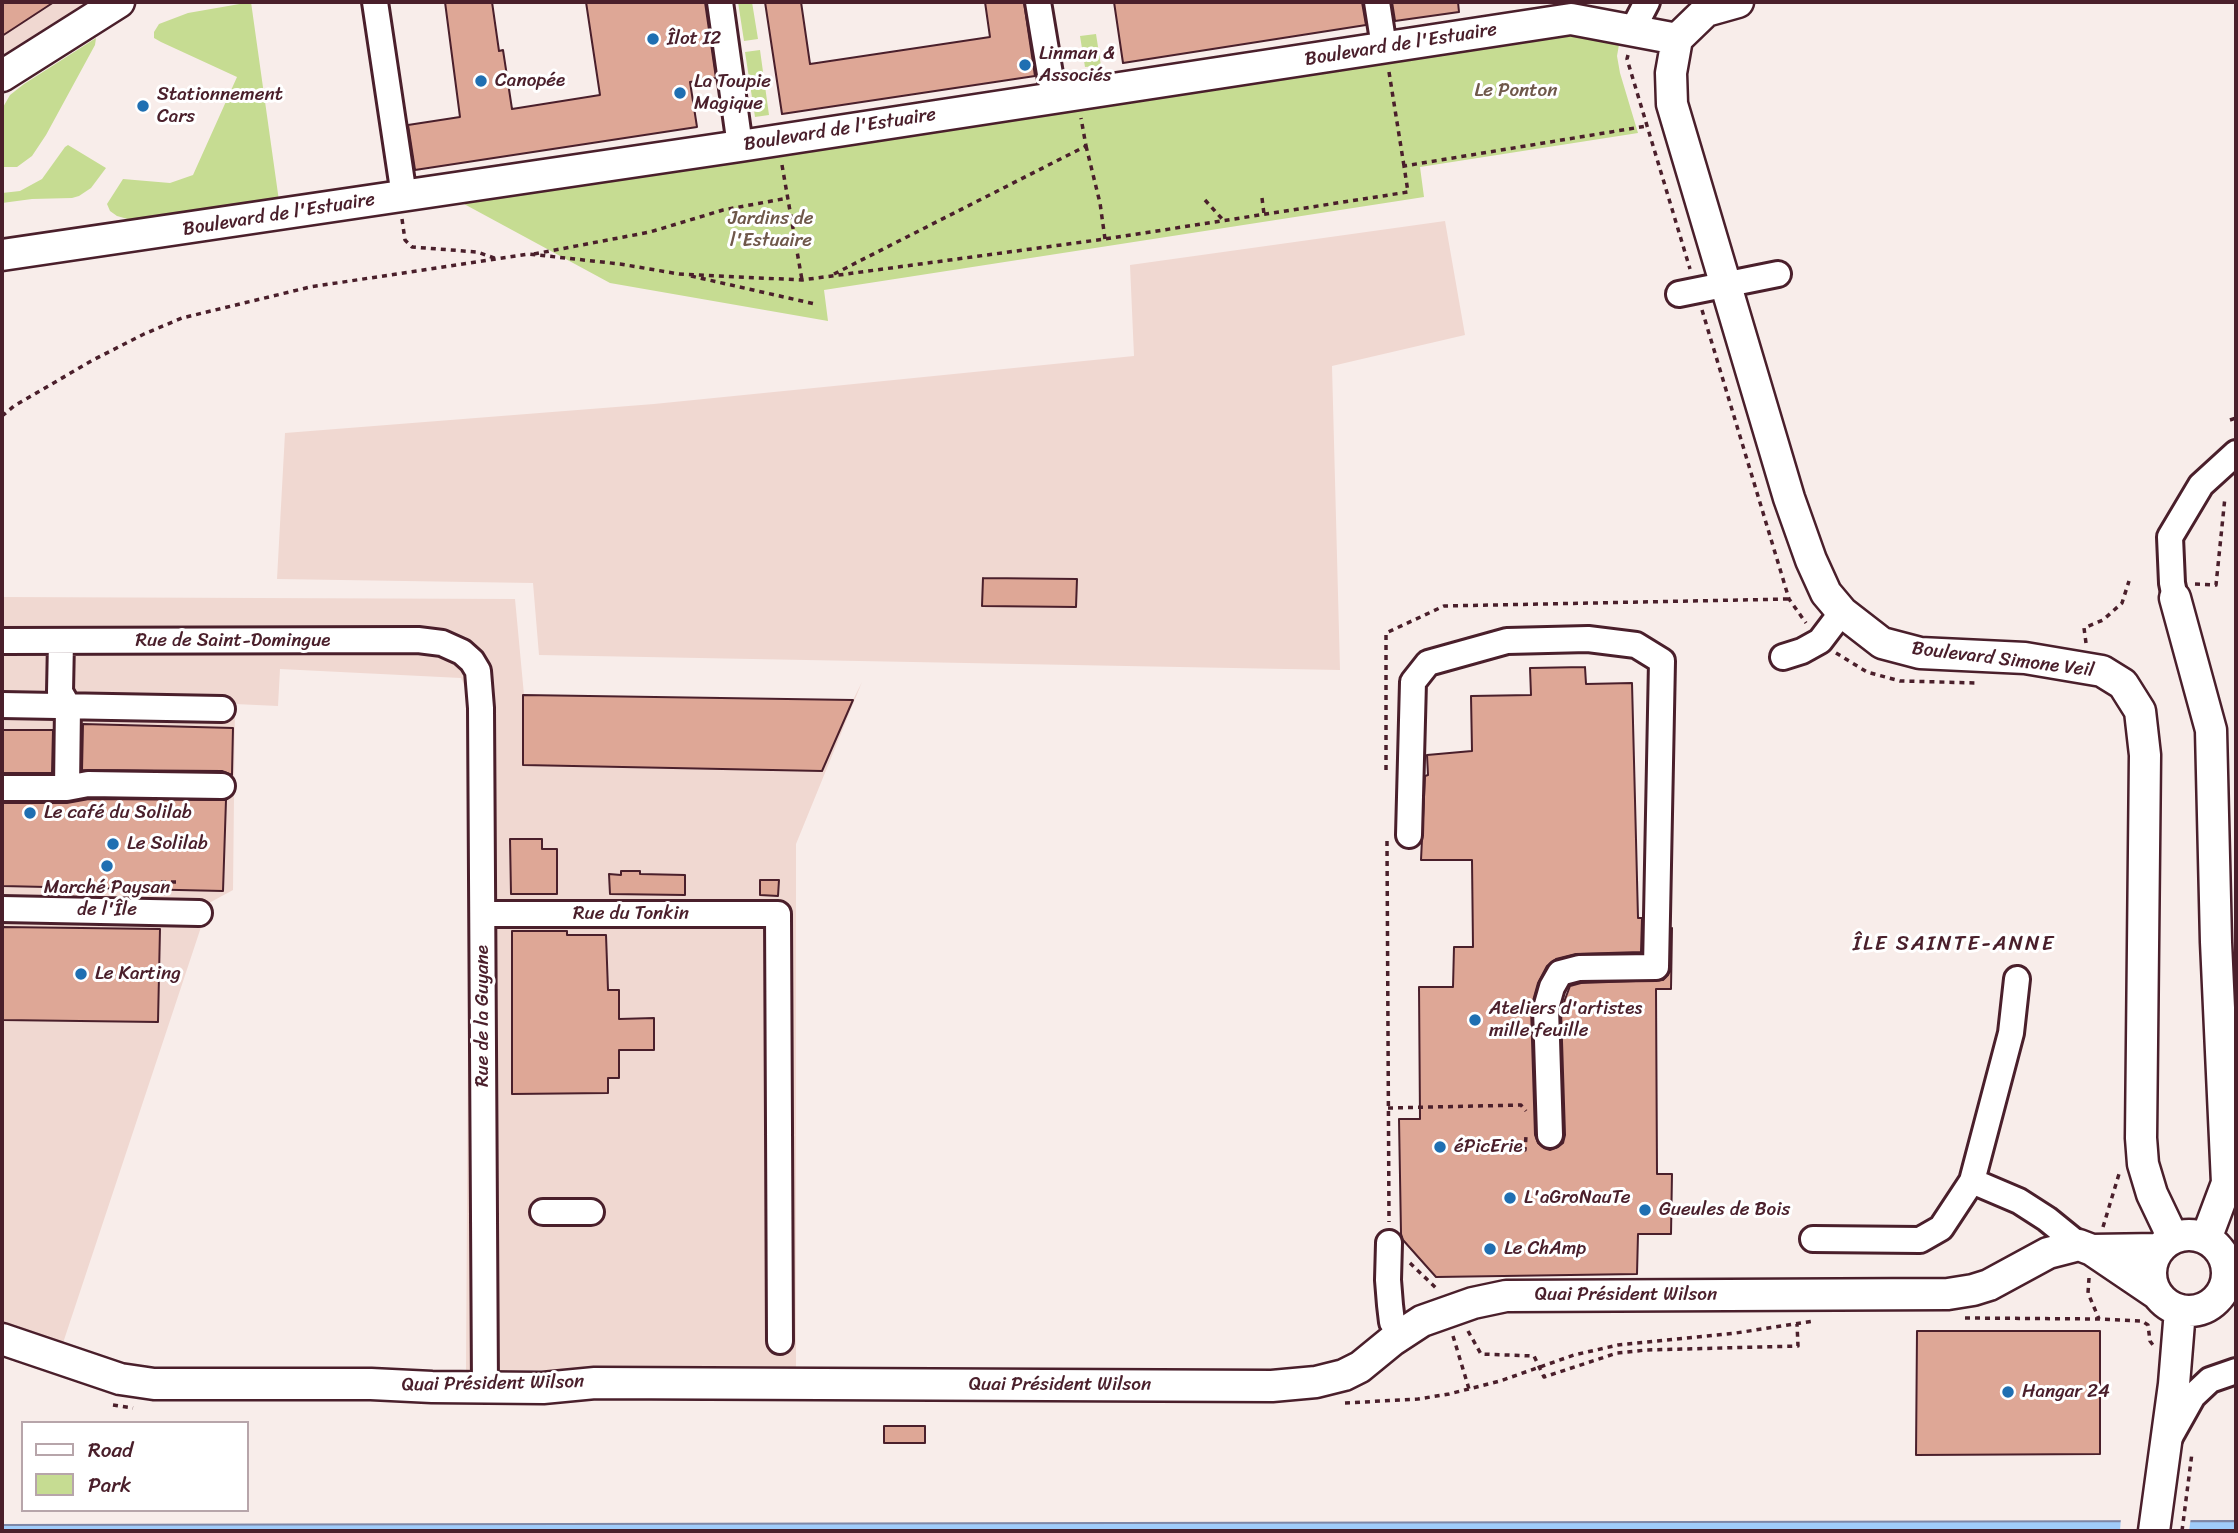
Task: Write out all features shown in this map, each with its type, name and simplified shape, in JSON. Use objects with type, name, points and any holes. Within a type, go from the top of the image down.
[{"type":"main road","points":[[2,76],[119,2]]},
{"type":"main road","points":[[1677,39],[1706,11],[1738,2]]},
{"type":"main road","name":"Boulevard de l'Estuaire","points":[[2,255],[1571,19],[1677,39]]},
{"type":"main road","name":"Boulevard Simone Veil","points":[[1677,39],[1671,73],[1672,104],[1790,498],[1811,560],[1826,593],[1842,612],[1882,643],[1920,653],[2025,658],[2102,671],[2123,684],[2140,711],[2145,755],[2141,1138],[2143,1164],[2166,1243]]},
{"type":"main road","points":[[2173,591],[2211,730],[2216,942],[2227,1183],[2206,1239]]},
{"type":"main road","points":[[2087,1256],[2168,1302],[2194,1310],[2207,1306],[2217,1298],[2227,1273],[2224,1259],[2217,1248],[2206,1239],[2193,1235],[2166,1243],[2153,1259],[2150,1271],[2152,1283],[2168,1302],[2174,1384],[2154,1531]]},
{"type":"main road","name":"Quai Président Wilson","points":[[2,1339],[120,1380],[154,1384],[371,1384],[543,1388],[595,1383],[1272,1386],[1316,1382],[1344,1375],[1360,1367],[1422,1321],[1494,1297],[1948,1294],[1989,1285],[2048,1253],[2087,1256],[2166,1243]]},
{"type":"street","points":[[375,2],[404,196]]},
{"type":"street","points":[[720,2],[740,146]]},
{"type":"street","points":[[1038,2],[1065,96]]},
{"type":"street","points":[[1377,2],[1384,47]]},
{"type":"street","points":[[1633,29],[1647,2]]},
{"type":"street","points":[[1679,294],[1778,274]]},
{"type":"street","points":[[2173,591],[2170,537],[2201,485],[2232,456]]},
{"type":"street","points":[[1783,657],[1820,641],[1842,612]]},
{"type":"street","points":[[1398,835],[1413,682],[1428,663],[1507,641],[1588,639],[1636,645],[1662,660],[1656,967],[1579,968],[1560,973],[1546,1007],[1538,1134]]},
{"type":"street","name":"Rue de Saint-Domingue","points":[[2,641],[418,640],[442,643],[461,652]]},
{"type":"street","points":[[61,641],[61,692],[68,706],[67,788]]},
{"type":"street","name":"Rue de la Guyane","points":[[461,652],[472,660],[478,671],[481,689],[485,1387]]},
{"type":"street","points":[[2,705],[222,709]]},
{"type":"street","points":[[2,788],[67,788],[88,784],[222,786]]},
{"type":"street","points":[[2,909],[199,913]]},
{"type":"street","name":"Rue du Tonkin","points":[[483,914],[778,914],[780,1341]]},
{"type":"street","points":[[1813,1239],[1920,1240],[1941,1228],[1972,1181],[2011,1033],[2017,979]]},
{"type":"street","points":[[1972,1181],[2019,1201],[2047,1219],[2087,1256]]},
{"type":"street","points":[[544,1212],[591,1212]]},
{"type":"street","points":[[1389,1243],[1388,1280],[1392,1322],[1401,1334]]},
{"type":"street","points":[[2165,1447],[2193,1395],[2210,1380],[2236,1371]]},
{"type":"path","points":[[679,274],[802,280],[829,277],[1105,239],[1408,192],[1384,47]]},
{"type":"path","points":[[1065,96],[1086,146],[1100,203],[1105,239]]},
{"type":"path","points":[[1404,166],[1647,126]]},
{"type":"path","points":[[829,277],[1086,146]]},
{"type":"path","points":[[782,164],[802,280]]},
{"type":"path","points":[[404,196],[400,210],[405,240],[412,247],[477,252],[499,259]]},
{"type":"path","points":[[2,416],[14,406],[93,360],[182,318],[310,287],[499,259],[650,232],[723,210],[788,198]]},
{"type":"path","points":[[1262,198],[1264,215]]},
{"type":"path","points":[[1205,201],[1224,221]]},
{"type":"path","points":[[529,254],[620,264],[679,274],[815,304]]},
{"type":"path","points":[[2230,420],[2236,418]]},
{"type":"path","points":[[2173,591],[2216,585],[2225,497]]},
{"type":"path","points":[[2084,628],[2103,620],[2122,603],[2129,581]]},
{"type":"path","points":[[1386,781],[1386,633],[1444,606],[1789,599]]},
{"type":"path","points":[[1398,835],[1388,1108],[1389,1243],[1442,1294],[1450,1310],[1462,1321],[1481,1353],[1534,1356],[1539,1367],[1544,1377],[1616,1353],[1798,1346],[1797,1324],[1618,1345],[1574,1355],[1539,1367]]},
{"type":"path","points":[[162,882],[179,882]]},
{"type":"path","points":[[1388,1108],[1521,1105],[1526,1113]]},
{"type":"path","points":[[1513,1151],[1525,1150],[1538,1134]]},
{"type":"path","points":[[2087,1256],[2088,1293],[2099,1319],[2146,1323],[2151,1344],[2160,1347]]},
{"type":"path","points":[[1450,1310],[1450,1326],[1469,1389]]},
{"type":"path","points":[[2182,1531],[2191,1461]]},
{"type":"shaded area","points":[[2,2],[87,2],[2,56]]},
{"type":"shaded area","points":[[1445,221],[1465,335],[1332,366],[1340,670],[539,655],[533,583],[277,579],[285,433],[654,404],[1134,356],[1130,265]]},
{"type":"shaded area","points":[[2,597],[515,599],[524,695],[853,700],[862,682],[796,844],[796,1367],[466,1371],[470,698],[461,678],[280,669],[278,706],[235,704],[233,890],[209,903],[62,1346],[2,1328]]},
{"type":"green space","points":[[251,2],[279,201],[153,221],[117,216],[110,211],[107,204],[123,179],[170,183],[193,175],[237,77],[154,38],[159,24],[188,13]]},
{"type":"green space","points":[[738,2],[752,2],[758,39],[744,41]]},
{"type":"green space","name":"Jardins de l'Estuaire","points":[[1544,30],[1620,39],[1617,56],[1620,73],[1638,133],[1420,167],[1424,197],[824,290],[828,321],[610,283],[453,198]]},
{"type":"green space","points":[[1096,34],[1101,66],[1085,67],[1080,36]]},
{"type":"green space","points":[[96,38],[95,45],[32,156],[17,167],[2,167],[2,109],[10,95]]},
{"type":"green space","points":[[760,50],[769,115],[755,117],[745,52]]},
{"type":"green space","points":[[68,145],[106,168],[91,188],[72,198],[2,203],[2,193],[20,191],[42,179]]},
{"type":"water","points":[[2236,1521],[2236,1531],[2,1531],[2,1525]]},
{"type":"pier","points":[[2121,1517],[2191,1517],[2189,1531],[2120,1531]]},
{"type":"building","points":[[2,2],[54,2],[2,36]]},
{"type":"building","points":[[445,2],[492,2],[499,51],[503,50],[512,109],[600,95],[586,2],[705,2],[716,78],[690,82],[697,127],[415,170],[408,125],[460,117]]},
{"type":"building","points":[[765,2],[801,2],[810,64],[990,37],[985,2],[1024,2],[1035,76],[782,114]]},
{"type":"building","points":[[1114,2],[1362,2],[1366,25],[1123,63]]},
{"type":"building","points":[[1392,2],[1458,2],[1459,12],[1395,21]]},
{"type":"building","points":[[983,578],[1077,579],[1076,607],[982,606]]},
{"type":"building","points":[[1585,667],[1586,684],[1632,683],[1638,918],[1642,918],[1641,952],[1576,954],[1556,959],[1547,966],[1538,983],[1531,1008],[1535,1135],[1538,1143],[1550,1150],[1563,1143],[1565,1135],[1561,1010],[1570,986],[1581,983],[1663,980],[1671,968],[1672,928],[1671,989],[1656,989],[1657,1174],[1672,1174],[1671,1234],[1638,1234],[1637,1274],[1436,1277],[1403,1240],[1401,1234],[1399,1119],[1420,1119],[1419,987],[1453,987],[1454,947],[1473,947],[1472,860],[1421,860],[1425,776],[1428,775],[1427,755],[1472,751],[1471,696],[1531,695],[1530,668]]},
{"type":"building","points":[[523,695],[853,700],[822,771],[523,765]]},
{"type":"building","name":"Le Solilab","points":[[83,724],[233,728],[232,775],[222,771],[82,770]]},
{"type":"building","points":[[2,730],[53,730],[52,773],[2,773]]},
{"type":"building","name":"Le Solilab","points":[[89,799],[226,800],[223,891],[2,886],[2,803],[67,803]]},
{"type":"building","points":[[510,839],[542,839],[542,849],[557,849],[557,894],[511,894]]},
{"type":"building","points":[[621,871],[685,875],[685,895],[610,894],[609,874],[621,875]]},
{"type":"building","points":[[760,880],[779,880],[778,896],[760,895]]},
{"type":"building","name":"Le Karting","points":[[2,927],[160,929],[158,1022],[2,1020]]},
{"type":"building","points":[[512,931],[567,931],[567,935],[606,935],[608,990],[619,990],[619,1019],[654,1018],[654,1050],[619,1050],[619,1078],[608,1078],[608,1093],[512,1094]]},
{"type":"building","name":"Hangar 24","points":[[1917,1331],[2100,1331],[2100,1454],[1916,1455]]},
{"type":"building","points":[[884,1426],[925,1426],[925,1443],[884,1443]]},
{"type":"place","name":"Îlot I2","points":[[653,39]]},
{"type":"place","name":"Linman & Associés","points":[[1025,65]]},
{"type":"place","name":"Canopée","points":[[481,81]]},
{"type":"place","name":"La Toupie Magique","points":[[680,93]]},
{"type":"place","name":"Stationnement Cars","points":[[143,106]]},
{"type":"place","name":"Le café du Solilab","points":[[30,813]]},
{"type":"place","name":"Le Solilab","points":[[113,844]]},
{"type":"place","name":"Marché Paysan de l'Île","points":[[107,866]]},
{"type":"place","name":"Le Karting","points":[[81,974]]},
{"type":"place","name":"Ateliers d'artistes mille feuille","points":[[1475,1020]]},
{"type":"place","name":"éPicErie","points":[[1440,1147]]},
{"type":"place","name":"L'aGroNauTe","points":[[1510,1198]]},
{"type":"place","name":"Gueules de Bois","points":[[1645,1210]]},
{"type":"place","name":"Le ChAmp","points":[[1490,1249]]},
{"type":"place","name":"Hangar 24","points":[[2008,1392]]},
{"type":"district","name":"ÎLE SAINTE-ANNE","points":[[1954,945]]},
{"type":"park label","name":"Le Ponton","points":[[1516,91]]}]
